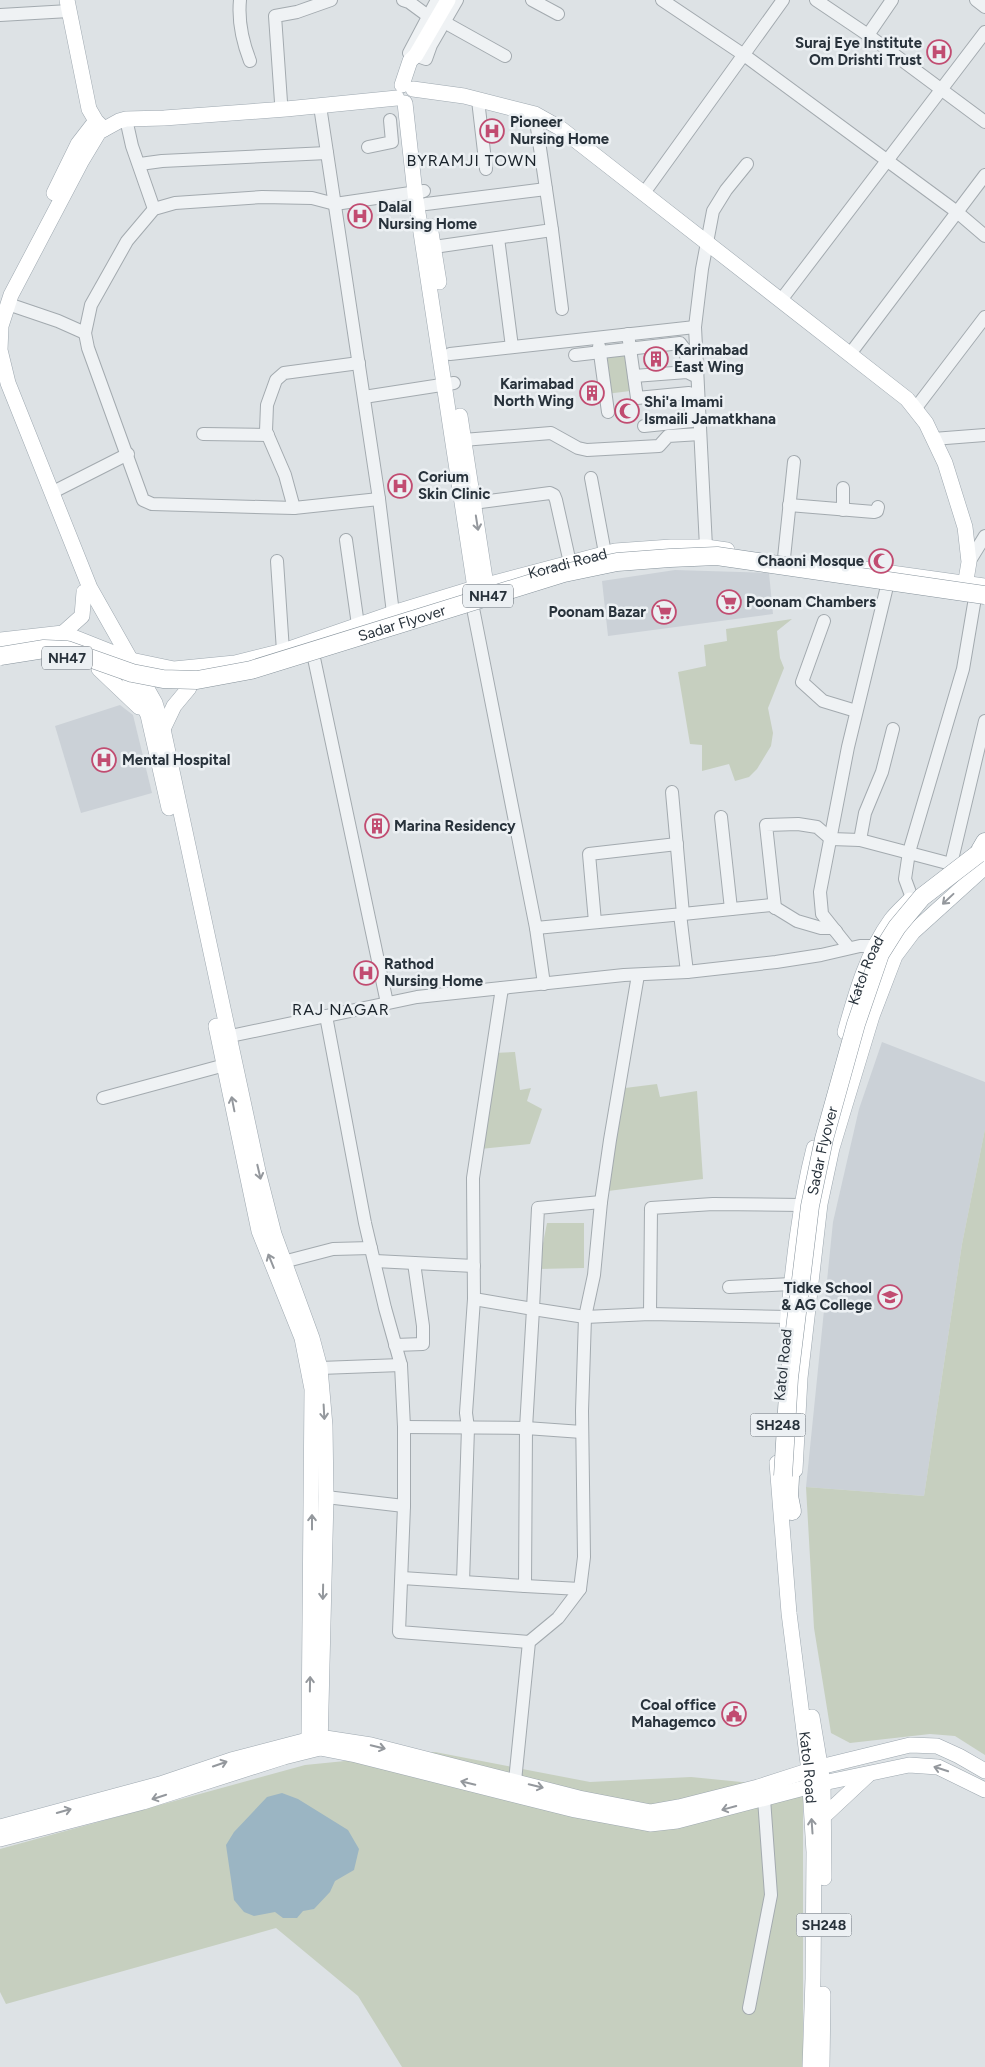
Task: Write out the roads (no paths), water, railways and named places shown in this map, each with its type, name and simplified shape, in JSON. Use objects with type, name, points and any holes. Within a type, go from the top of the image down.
[{"type":"highway","name":"Sadar Flyover","points":[[0,647],[51,643],[70,644],[112,660],[159,672],[197,674],[252,665],[513,583],[605,558],[662,553],[712,551],[978,592]]},
{"type":"highway","name":"Sadar Flyover","points":[[0,656],[44,649],[66,650],[132,672],[163,679],[197,680],[266,665],[564,573],[617,562],[670,558],[717,556],[978,592]]},
{"type":"highway","name":"Sadar Flyover","points":[[787,1510],[789,1378],[810,1206],[830,1115],[864,997],[880,954],[897,927],[922,897],[978,854],[985,841]]},
{"type":"highway","name":"Sadar Flyover","points":[[787,1476],[794,1377],[814,1207],[832,1127],[863,1020],[884,960],[901,931],[942,888],[985,854]]},
{"type":"main road","points":[[448,0],[417,53],[417,64],[406,94],[477,588]]},
{"type":"main road","points":[[68,5],[89,109],[100,125]]},
{"type":"main road","points":[[100,125],[126,119],[164,118],[320,106],[427,90],[434,93],[464,96],[535,114],[560,128],[907,399],[926,423],[945,463],[965,527],[969,562],[978,592]]},
{"type":"main road","points":[[315,1744],[312,1389],[302,1338],[259,1231],[225,1065],[224,1037],[163,729],[155,703],[116,655],[84,592],[1,361],[1,326],[4,304],[78,144],[116,112],[406,94]]},
{"type":"main road","points":[[421,196],[434,247],[450,354],[449,383],[463,440],[473,503],[477,588]]},
{"type":"main road","points":[[0,385],[90,588],[131,660],[148,714],[224,1037],[235,1056],[258,1171],[274,1234],[312,1338],[320,1368],[325,1426],[326,1497],[315,1744]]},
{"type":"main road","name":"Koradi Road","points":[[0,663],[51,656],[65,657],[137,681],[172,688],[189,688],[284,667],[358,626],[393,613],[615,551],[671,547],[706,547],[784,558],[889,578],[978,592]]},
{"type":"main road","name":"Koradi Road","points":[[131,660],[174,669],[236,663],[283,651],[312,650],[473,608],[587,575],[619,569],[709,561],[889,578]]},
{"type":"main road","points":[[63,633],[82,616],[84,592]]},
{"type":"main road","name":"NH47","points":[[0,640],[63,633],[131,660]]},
{"type":"main road","points":[[99,669],[148,714]]},
{"type":"main road","points":[[163,729],[174,706],[189,688]]},
{"type":"main road","name":"Katol Road","points":[[810,2067],[816,1786],[787,1510],[777,1476],[780,1381],[802,1205],[816,1140],[852,1008],[875,946],[892,919],[912,898],[951,864],[985,841]]},
{"type":"main road","name":"Katol Road","points":[[787,1510],[820,1204],[837,1129],[872,1016],[895,956],[913,932],[985,867]]},
{"type":"main road","points":[[0,1827],[160,1784],[231,1760],[315,1744],[371,1745],[612,1805],[651,1812],[758,1787],[815,1769],[910,1745],[937,1746],[985,1771]]},
{"type":"main road","points":[[0,1839],[143,1802],[284,1757],[315,1744],[575,1810],[650,1824],[677,1821],[816,1786],[909,1766],[938,1767],[985,1790]]},
{"type":"main road","points":[[823,1817],[869,1774]]},
{"type":"main road","name":"Katol Road","points":[[816,1786],[823,1817],[822,2067]]},
{"type":"street","points":[[240,0],[239,14],[246,51],[250,61]]},
{"type":"street","points":[[281,102],[275,16],[313,3],[331,0]]},
{"type":"street","points":[[437,0],[409,53],[417,53],[426,59],[431,45],[457,0]]},
{"type":"street","points":[[532,0],[558,14]]},
{"type":"street","points":[[662,0],[744,55],[957,212],[985,236]]},
{"type":"street","points":[[644,193],[783,0]]},
{"type":"street","points":[[816,0],[868,35],[985,122]]},
{"type":"street","points":[[868,35],[892,0]]},
{"type":"street","points":[[976,0],[985,7]]},
{"type":"street","points":[[411,2],[428,16]]},
{"type":"street","points":[[0,15],[68,5]]},
{"type":"street","points":[[444,22],[505,56]]},
{"type":"street","points":[[781,300],[985,32]]},
{"type":"street","points":[[478,100],[486,169]]},
{"type":"street","points":[[320,106],[379,499],[393,613]]},
{"type":"street","points":[[535,114],[562,309]]},
{"type":"street","points":[[126,119],[154,209]]},
{"type":"street","points":[[368,146],[392,142],[390,120]]},
{"type":"street","points":[[140,164],[162,161],[327,153]]},
{"type":"street","points":[[644,426],[692,421],[687,393],[691,387],[694,327],[713,211],[726,190],[747,164]]},
{"type":"street","points":[[850,354],[985,176]]},
{"type":"street","points":[[379,499],[294,508],[152,504],[143,500],[128,454],[88,348],[85,333],[91,305],[127,241],[154,209],[175,203],[262,197],[312,198],[335,204],[421,196],[546,189]]},
{"type":"street","points":[[434,247],[552,230]]},
{"type":"street","points":[[498,238],[512,348]]},
{"type":"street","points":[[4,304],[58,321],[85,333]]},
{"type":"street","points":[[915,408],[985,316]]},
{"type":"street","points":[[450,354],[694,327]]},
{"type":"street","points":[[628,334],[637,398],[687,393]]},
{"type":"street","points":[[598,337],[608,412]]},
{"type":"street","points":[[575,355],[680,343],[686,351],[700,434],[706,547]]},
{"type":"street","points":[[294,508],[285,475],[268,435],[267,405],[276,380],[284,373],[359,363]]},
{"type":"street","points":[[634,376],[691,376]]},
{"type":"street","points":[[364,397],[449,383]]},
{"type":"street","points":[[463,440],[551,433],[578,448],[587,450],[659,446],[668,436],[700,434]]},
{"type":"street","points":[[203,434],[268,435]]},
{"type":"street","points":[[933,439],[985,435]]},
{"type":"street","points":[[49,495],[128,454]]},
{"type":"street","points":[[784,558],[794,462]]},
{"type":"street","points":[[592,478],[605,553]]},
{"type":"street","points":[[843,488],[843,510]]},
{"type":"street","points":[[473,503],[550,493],[554,495],[570,563]]},
{"type":"street","points":[[789,505],[874,512],[877,511],[878,507]]},
{"type":"street","points":[[969,562],[985,536]]},
{"type":"street","points":[[346,540],[358,626]]},
{"type":"street","points":[[277,560],[283,651]]},
{"type":"street","points":[[849,948],[822,914],[820,892],[848,747],[889,578]]},
{"type":"street","points":[[477,588],[473,608],[536,928],[544,984]]},
{"type":"street","points":[[912,898],[905,879],[908,852],[963,669],[978,592]]},
{"type":"street","points":[[824,621],[802,682],[823,701],[856,711]]},
{"type":"street","points":[[312,650],[371,920],[387,1003]]},
{"type":"street","points":[[775,908],[766,825],[798,824],[817,826],[831,839],[860,840],[951,864],[985,721]]},
{"type":"street","points":[[860,840],[865,813],[882,772],[893,729]]},
{"type":"street","points":[[672,792],[687,972]]},
{"type":"street","points":[[721,816],[730,909]]},
{"type":"street","points":[[594,922],[589,854],[677,844]]},
{"type":"street","points":[[536,928],[771,905],[797,921],[821,928],[832,928],[836,931]]},
{"type":"street","points":[[224,1037],[418,997],[776,962],[860,946],[875,946],[895,956]]},
{"type":"street","points":[[326,1016],[371,1248],[401,1365],[404,1427],[404,1506],[399,1632],[529,1642],[558,1618],[580,1589],[584,1557],[582,1432],[585,1318],[594,1274],[601,1202],[638,974]]},
{"type":"street","points":[[462,1582],[468,1428],[466,1413],[474,1300],[473,1178],[502,988]]},
{"type":"street","points":[[103,1098],[225,1065]]},
{"type":"street","points":[[526,1586],[526,1428],[538,1208],[601,1202]]},
{"type":"street","points":[[650,1314],[651,1208],[713,1204],[802,1205]]},
{"type":"street","points":[[283,1262],[333,1249],[371,1248]]},
{"type":"street","points":[[375,1261],[474,1266]]},
{"type":"street","points":[[395,1345],[423,1344],[423,1326],[414,1263]]},
{"type":"street","points":[[729,1287],[791,1284]]},
{"type":"street","points":[[474,1300],[585,1318],[650,1314],[788,1317]]},
{"type":"street","points":[[320,1368],[401,1365]]},
{"type":"street","points":[[404,1427],[526,1428],[582,1432]]},
{"type":"street","points":[[326,1497],[404,1506]]},
{"type":"street","points":[[402,1578],[580,1589]]},
{"type":"street","points":[[515,1781],[529,1642]]},
{"type":"street","points":[[749,2008],[772,1895],[764,1799]]},
{"type":"water","points":[[282,1793],[298,1799],[348,1830],[359,1849],[354,1870],[335,1881],[330,1892],[314,1909],[303,1911],[297,1918],[283,1918],[275,1912],[254,1916],[244,1912],[234,1900],[226,1845],[234,1832],[267,1797]]},
{"type":"place","name":"Suraj Eye Institute Om Drishti Trust","points":[[939,52]]},
{"type":"place","name":"Pioneer Nursing Home","points":[[492,131]]},
{"type":"place","name":"Dalal Nursing Home","points":[[360,216]]},
{"type":"place","name":"Karimabad East Wing","points":[[656,359]]},
{"type":"place","name":"Karimabad North Wing","points":[[592,393]]},
{"type":"place","name":"Shi'a Imami Ismaili Jamatkhana","points":[[627,411]]},
{"type":"place","name":"Corium Skin Clinic","points":[[400,486]]},
{"type":"place","name":"Chaoni Mosque","points":[[881,561]]},
{"type":"place","name":"Poonam Chambers","points":[[729,602]]},
{"type":"place","name":"Poonam Bazar","points":[[664,612]]},
{"type":"place","name":"Mental Hospital","points":[[104,760]]},
{"type":"place","name":"Marina Residency","points":[[377,826]]},
{"type":"place","name":"Rathod Nursing Home","points":[[366,973]]},
{"type":"place","name":"Tidke School & AG College","points":[[890,1297]]},
{"type":"place","name":"Coal office Mahagemco","points":[[734,1714]]},
{"type":"district","name":"BYRAMJI TOWN","points":[[472,160]]},
{"type":"district","name":"RAJ NAGAR","points":[[341,1009]]}]
